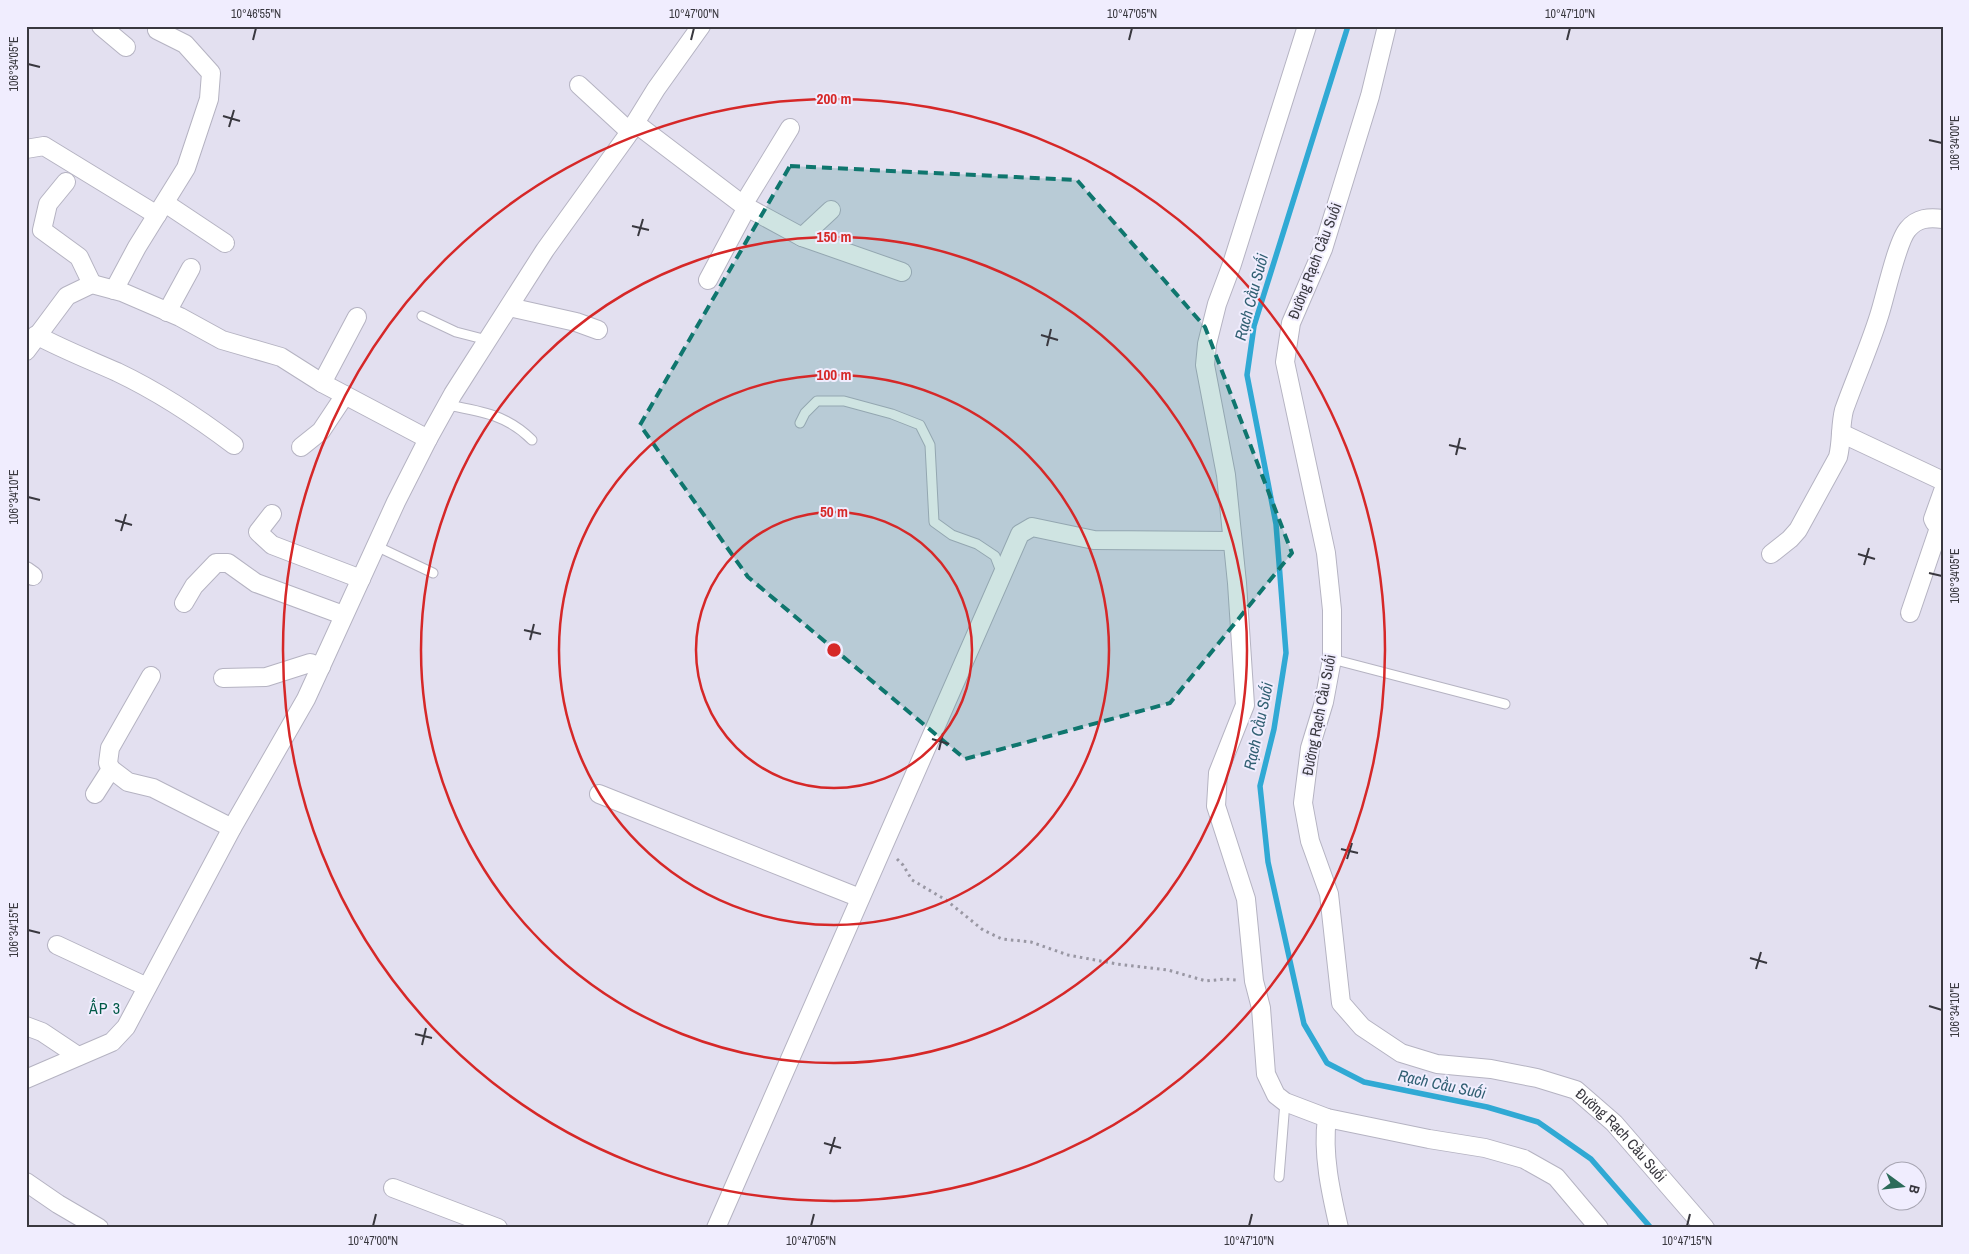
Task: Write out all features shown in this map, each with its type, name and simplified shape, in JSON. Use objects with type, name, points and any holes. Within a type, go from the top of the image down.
[{"type":"street","points":[[102,26],[126,47]]},
{"type":"street","points":[[26,1079],[112,1042],[126,1027],[232,828],[306,699],[322,667],[343,615],[428,439],[447,404],[545,250],[633,127],[656,89],[700,26]]},
{"type":"street","points":[[1307,26],[1232,264],[1217,304],[1207,344],[1205,365],[1226,475],[1245,705],[1218,773],[1216,806],[1246,899],[1255,983],[1261,1008],[1266,1074],[1276,1095],[1285,1102],[1327,1118],[1429,1139],[1485,1148],[1524,1160],[1556,1177],[1599,1228]]},
{"type":"street","name":"Đường Rạch Cầu Suối","points":[[1387,26],[1370,96],[1329,231],[1291,323],[1285,362],[1326,553],[1332,610],[1332,659],[1324,702],[1310,748],[1303,803],[1310,841],[1328,894],[1341,1003],[1362,1027],[1401,1053],[1437,1064],[1490,1069],[1537,1078],[1576,1090],[1614,1123],[1705,1228]]},
{"type":"street","points":[[114,290],[137,247],[186,168],[209,99],[211,73],[185,44],[158,30]]},
{"type":"street","points":[[580,85],[633,127],[745,206],[802,237],[902,272]]},
{"type":"street","points":[[708,280],[745,206],[790,128]]},
{"type":"street","points":[[26,149],[44,146],[225,243]]},
{"type":"street","points":[[66,182],[48,204],[42,230],[79,258],[92,284]]},
{"type":"street","points":[[802,237],[831,210]]},
{"type":"street","points":[[1771,554],[1798,530],[1838,457],[1842,444],[1841,433],[1844,410],[1879,318],[1906,230],[1917,221],[1931,217],[1943,219]]},
{"type":"street","points":[[166,312],[191,268]]},
{"type":"street","points":[[26,351],[67,296],[92,284],[114,290],[166,312],[222,340],[281,357],[322,383],[428,439]]},
{"type":"street","points":[[509,307],[576,322],[598,330]]},
{"type":"street","points":[[322,383],[357,317]]},
{"type":"street","points":[[36,336],[118,373],[163,397],[202,421],[234,445]]},
{"type":"street","points":[[301,447],[321,431],[345,395]]},
{"type":"street","points":[[1841,433],[1943,481]]},
{"type":"street","points":[[1910,613],[1941,526],[1935,523],[1933,519],[1943,491]]},
{"type":"street","points":[[272,514],[258,532],[272,545],[361,578]]},
{"type":"street","points":[[716,1228],[1020,534],[1032,528],[1094,540],[1232,541]]},
{"type":"street","points":[[184,602],[194,586],[216,563],[228,563],[256,583],[343,615]]},
{"type":"street","points":[[223,678],[266,676],[310,663],[322,667]]},
{"type":"street","points":[[151,676],[110,748],[108,763],[111,769],[128,782],[153,788],[232,828]]},
{"type":"street","points":[[95,794],[111,769]]},
{"type":"street","points":[[599,794],[860,898]]},
{"type":"street","points":[[58,945],[147,987]]},
{"type":"street","points":[[26,1026],[42,1032],[78,1056]]},
{"type":"street","points":[[1327,1118],[1325,1134],[1332,1198],[1339,1228]]},
{"type":"street","points":[[26,1182],[58,1204],[99,1228]]},
{"type":"street","points":[[393,1188],[498,1228]]},
{"type":"lane","points":[[422,316],[456,332],[488,340]]},
{"type":"lane","points":[[800,423],[805,413],[817,401],[844,401],[892,414],[920,425],[930,445],[934,522],[952,535],[977,544],[996,556],[1002,575]]},
{"type":"lane","points":[[447,404],[504,418],[521,428],[532,440]]},
{"type":"lane","points":[[376,546],[433,573]]},
{"type":"lane","points":[[1332,659],[1505,704]]},
{"type":"lane","points":[[1279,1177],[1285,1102]]},
{"type":"path","points":[[882,849],[903,865],[912,880],[946,900],[983,930],[1002,939],[1031,942],[1068,955],[1117,964],[1168,970],[1206,980],[1228,979],[1255,983]]},
{"type":"highlighted area","points":[[790,166],[1077,180],[1205,327],[1292,553],[1170,703],[965,759],[748,577],[640,425]]},
{"type":"waterway","name":"Rạch Cầu Suối","points":[[1348,26],[1254,326],[1247,375],[1276,524],[1286,653],[1274,729],[1260,786],[1268,862],[1304,1024],[1327,1063],[1364,1082],[1487,1107],[1538,1122],[1591,1159],[1651,1228]]},
{"type":"district","name":"ẤP 3","points":[[105,1008]]}]
